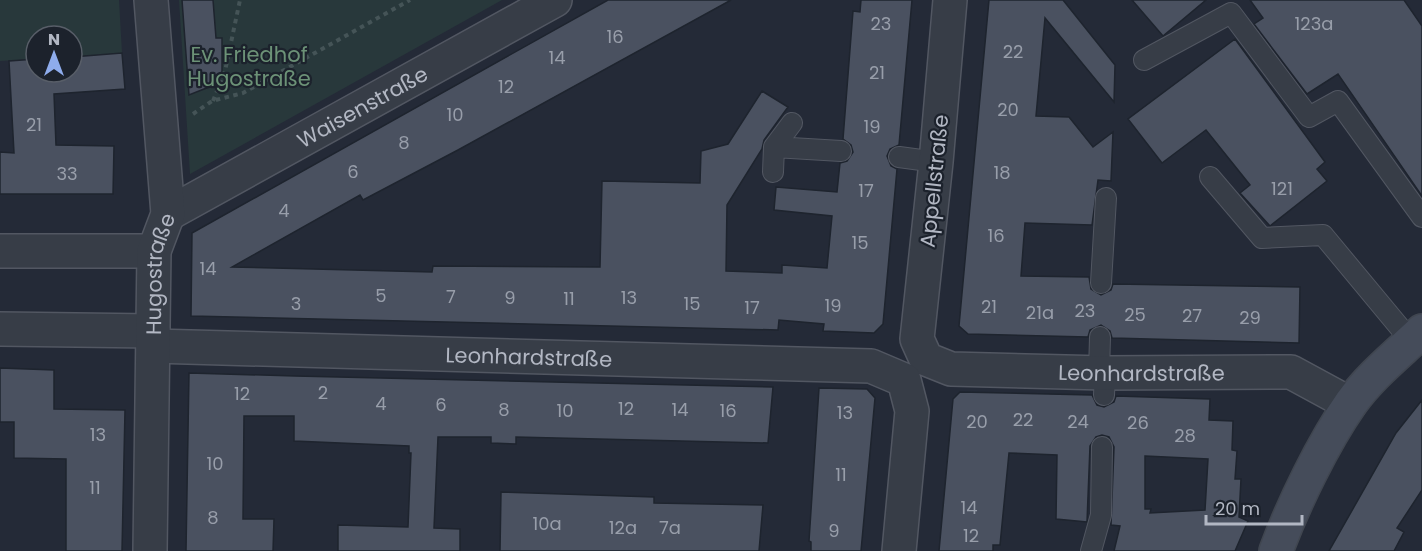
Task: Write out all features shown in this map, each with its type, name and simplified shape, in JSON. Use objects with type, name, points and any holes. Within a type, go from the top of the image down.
[{"type":"main road","points":[[1276,551],[1316,465],[1350,404],[1367,383],[1418,342]]},
{"type":"street","name":"Hugostraße","points":[[150,551],[154,251],[168,214],[151,0]]},
{"type":"street","name":"Waisenstraße","points":[[168,214],[555,0]]},
{"type":"street","name":"Appellstraße","points":[[899,551],[950,0]]},
{"type":"street","points":[[0,251],[154,251]]},
{"type":"street","name":"Leonhardstraße","points":[[0,329],[153,338],[951,369],[1103,380],[1291,372],[1350,404]]},
{"type":"lane","points":[[1144,60],[1231,12],[1309,117],[1338,101],[1422,217]]},
{"type":"lane","points":[[773,172],[774,147],[792,123]]},
{"type":"lane","points":[[774,147],[841,151]]},
{"type":"lane","points":[[898,157],[936,162]]},
{"type":"lane","points":[[1210,177],[1262,238],[1323,235],[1418,342]]},
{"type":"lane","points":[[1101,284],[1106,198]]},
{"type":"lane","points":[[1100,338],[1103,380]]},
{"type":"lane","points":[[1091,551],[1101,515],[1102,447]]},
{"type":"path","points":[[212,101],[225,71],[240,0]]},
{"type":"path","points":[[160,124],[192,115],[212,101],[243,93],[410,0]]},
{"type":"green space","points":[[0,0],[119,0],[122,53],[84,56],[84,24],[24,24],[24,60],[0,61]]},
{"type":"green space","name":"Ev. Friedhof Hugostraße","points":[[179,0],[502,0],[190,174]]},
{"type":"building","points":[[182,0],[213,0],[216,38],[222,38],[222,72],[209,87],[189,95]]},
{"type":"building","points":[[608,0],[731,0],[458,150],[363,200],[360,195],[232,267],[432,272],[433,266],[600,267],[602,181],[700,183],[701,151],[728,144],[762,91],[788,107],[764,140],[762,149],[727,205],[726,271],[782,273],[782,265],[827,268],[832,216],[774,210],[776,187],[837,192],[840,163],[847,161],[853,152],[851,145],[843,139],[853,11],[860,12],[861,0],[912,0],[899,145],[890,149],[887,156],[891,166],[897,169],[883,324],[874,333],[823,331],[824,324],[779,320],[778,330],[191,316],[192,233]]},
{"type":"building","points":[[989,0],[1063,0],[1115,65],[1114,102],[1045,18],[1036,116],[1069,117],[1093,147],[1113,132],[1111,181],[1098,180],[1092,225],[1025,223],[1021,276],[1089,277],[1091,289],[1101,295],[1111,290],[1113,284],[1300,287],[1299,343],[1112,338],[1110,331],[1101,325],[1090,330],[1088,337],[968,334],[959,326]]},
{"type":"building","points":[[1132,0],[1206,0],[1163,36]]},
{"type":"building","points":[[1250,0],[1404,0],[1422,26],[1422,196],[1338,74],[1307,94],[1254,24],[1263,18]]},
{"type":"building","points":[[1235,39],[1325,162],[1317,169],[1327,181],[1270,226],[1240,193],[1250,185],[1206,130],[1162,163],[1128,119]]},
{"type":"building","points":[[122,53],[125,89],[54,94],[56,145],[114,146],[113,194],[0,194],[0,152],[14,153],[9,61],[24,60],[24,84],[84,84],[84,56]]},
{"type":"building","points":[[0,368],[54,370],[54,409],[125,410],[122,551],[66,551],[66,459],[14,458],[14,422],[0,422]]},
{"type":"building","points":[[189,373],[773,387],[768,443],[516,437],[516,444],[491,443],[491,437],[438,437],[434,528],[460,529],[460,551],[338,551],[338,525],[408,527],[411,453],[409,453],[409,446],[294,441],[294,416],[244,416],[243,519],[274,519],[273,551],[186,551]]},
{"type":"building","points":[[819,388],[867,389],[875,398],[861,551],[811,551],[809,541]]},
{"type":"building","points":[[960,392],[1092,395],[1097,405],[1104,407],[1114,402],[1116,396],[1210,399],[1209,420],[1233,421],[1232,450],[1237,451],[1235,479],[1241,479],[1239,517],[1248,521],[1235,551],[1114,551],[1120,526],[1111,525],[1114,447],[1109,437],[1102,435],[1096,437],[1090,446],[1087,522],[1056,519],[1057,455],[1009,453],[1000,545],[993,545],[993,551],[939,551],[953,399]],"holes":[[[1145,456],[1208,459],[1205,510],[1150,513],[1151,509],[1145,509]]]},
{"type":"building","points":[[1422,400],[1422,490],[1397,528],[1404,532],[1394,551],[1329,551],[1396,433]]},
{"type":"building","points":[[501,492],[654,497],[654,503],[763,505],[759,551],[500,551]]}]
